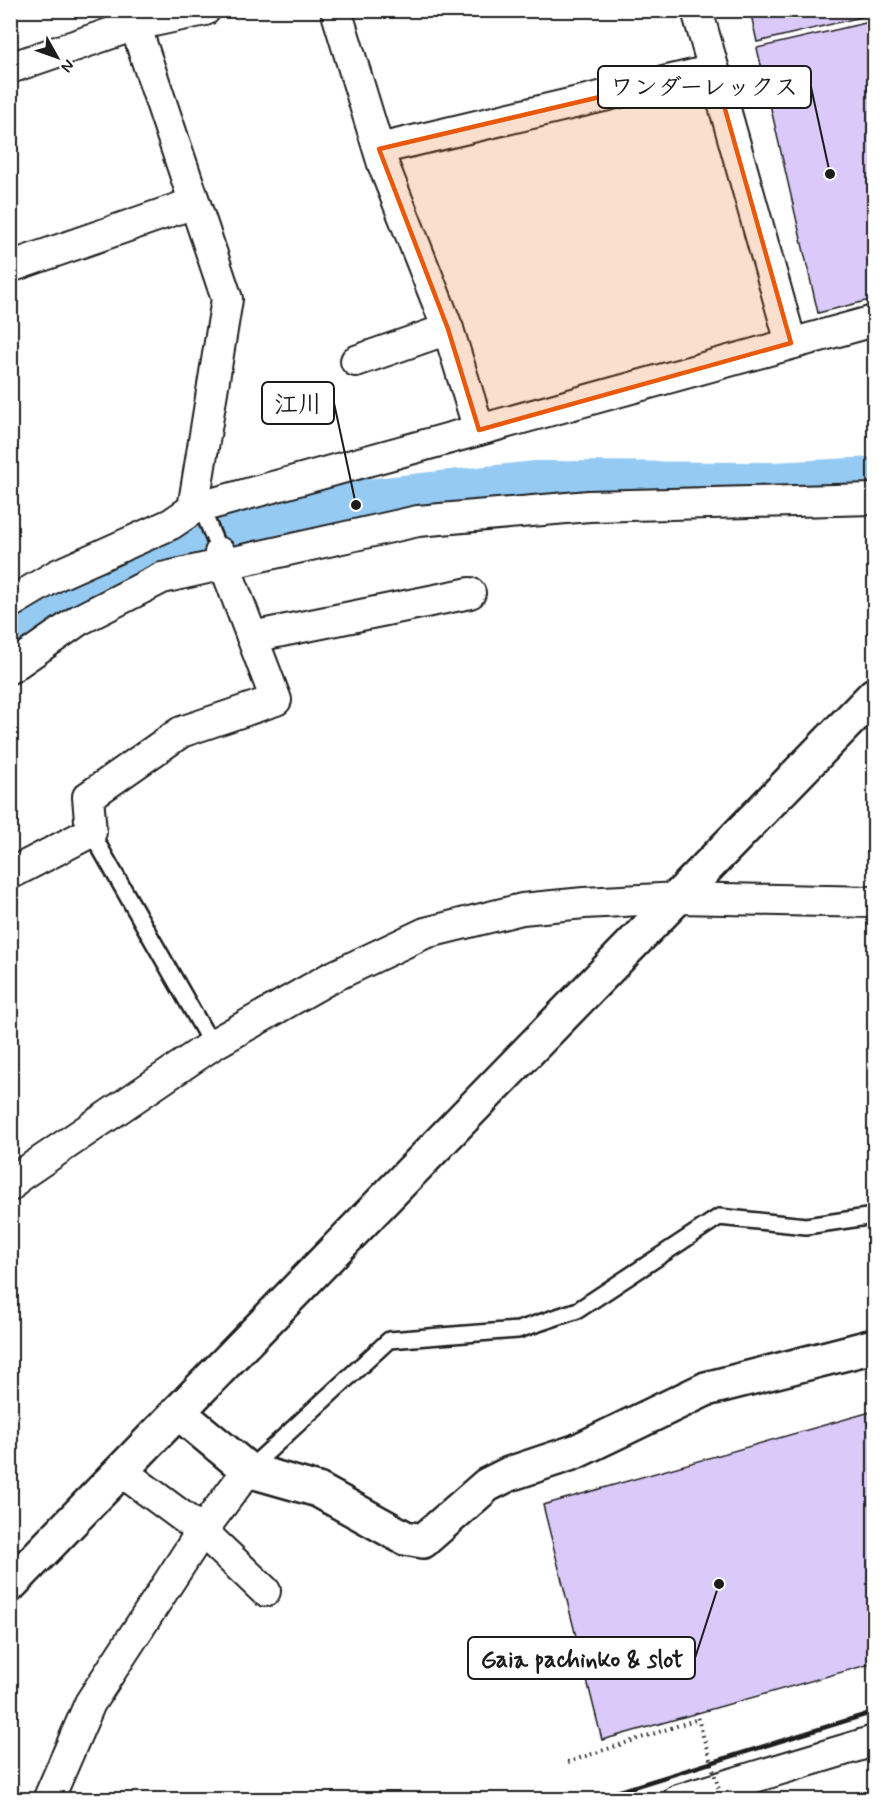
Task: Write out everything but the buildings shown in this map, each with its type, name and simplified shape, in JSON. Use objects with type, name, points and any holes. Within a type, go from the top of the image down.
[{"type":"street","points":[[10,68],[133,18],[205,10]]},
{"type":"street","points":[[336,10],[378,149],[448,329],[479,430]]},
{"type":"street","points":[[697,10],[790,344]]},
{"type":"street","points":[[133,18],[227,300],[200,514]]},
{"type":"street","points":[[378,149],[714,70]]},
{"type":"street","points":[[10,267],[194,204]]},
{"type":"street","points":[[10,603],[57,575],[171,524],[200,514],[479,430],[874,321]]},
{"type":"street","points":[[356,361],[448,329]]},
{"type":"street","points":[[10,668],[79,620],[162,578],[222,559],[418,521],[588,506],[874,499]]},
{"type":"street","points":[[10,874],[92,832],[88,796],[181,732],[276,700],[222,559]]},
{"type":"street","points":[[252,636],[470,593]]},
{"type":"street","points":[[10,1585],[874,695]]},
{"type":"street","points":[[13,1177],[212,1046],[330,978],[425,933],[522,909],[584,903],[679,898],[874,902]]},
{"type":"street","points":[[178,1412],[248,1470],[318,1490],[405,1538],[423,1540],[487,1485],[509,1474],[575,1452],[706,1389],[874,1346]]},
{"type":"street","points":[[48,1800],[90,1703],[202,1531],[248,1470]]},
{"type":"street","points":[[121,1471],[202,1531],[265,1591]]},
{"type":"street","points":[[678,1800],[874,1741]]},
{"type":"lane","points":[[200,514],[222,559]]},
{"type":"lane","points":[[92,832],[212,1046]]},
{"type":"lane","points":[[248,1470],[389,1340],[518,1330],[578,1310],[719,1217],[806,1226],[874,1216]]},
{"type":"path","points":[[696,1712],[722,1800]]},
{"type":"path","points":[[568,1762],[698,1719]]},
{"type":"highlighted area","points":[[714,70],[791,343],[479,430],[448,329],[379,149]]},
{"type":"waterway","points":[[10,636],[91,584],[156,556],[258,533],[356,505],[535,486],[773,487],[874,482]]},
{"type":"railway","points":[[591,1800],[874,1712]]},
{"type":"place","name":"ワンダーレックス","points":[[830,174]]},
{"type":"place","name":"江川","points":[[356,505]]},
{"type":"place","name":"Gaia pachinko & slot","points":[[719,1584]]}]
